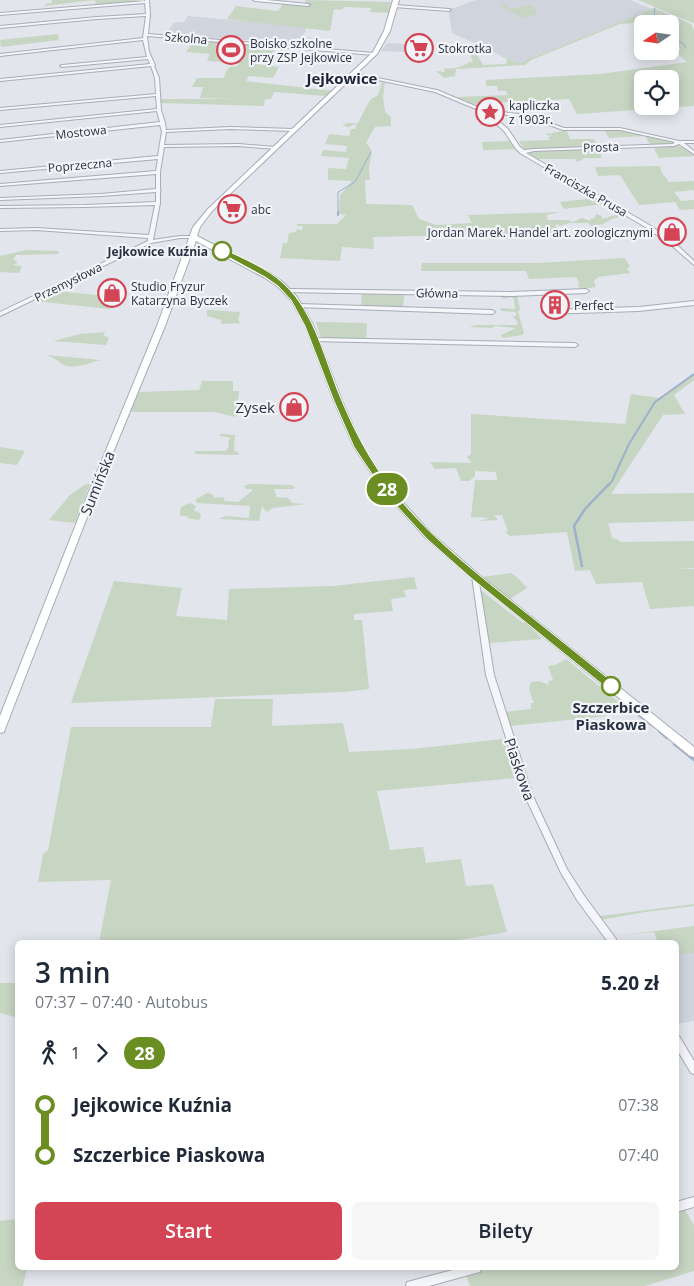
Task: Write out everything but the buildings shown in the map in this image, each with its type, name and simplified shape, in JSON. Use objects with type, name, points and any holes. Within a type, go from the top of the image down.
[{"type":"street","points":[[255,0],[308,6]]},
{"type":"street","points":[[0,14],[147,1],[146,37],[149,58],[156,78],[159,110],[164,131],[158,172],[158,203],[151,239]]},
{"type":"street","points":[[408,7],[412,5],[410,2]]},
{"type":"street","points":[[449,10],[408,7],[395,3],[387,31],[374,54],[202,219],[194,237],[268,276],[288,291],[299,306],[315,340],[338,401],[363,456],[387,490],[428,536],[474,576],[694,753]]},
{"type":"street","points":[[0,27],[148,15]]},
{"type":"street","points":[[0,55],[146,37]]},
{"type":"street","name":"Szkolna","points":[[146,37],[374,54]]},
{"type":"street","points":[[62,66],[149,58]]},
{"type":"street","points":[[0,80],[153,65]]},
{"type":"street","points":[[354,74],[436,91],[484,111],[524,114],[563,129],[620,129],[679,142],[694,142]]},
{"type":"street","points":[[0,109],[158,95]]},
{"type":"street","points":[[0,126],[159,110]]},
{"type":"street","name":"Franciszka Prusa","points":[[484,111],[506,130],[522,152],[649,227],[694,264]]},
{"type":"street","name":"Mostowa","points":[[0,141],[163,123]]},
{"type":"street","points":[[164,131],[230,128],[294,130]]},
{"type":"street","points":[[679,142],[694,153]]},
{"type":"street","name":"Prosta","points":[[522,152],[674,145],[679,142]]},
{"type":"street","points":[[162,146],[239,145],[276,148]]},
{"type":"street","name":"Poprzeczna","points":[[0,172],[160,157]]},
{"type":"street","name":"Poprzeczna","points":[[0,185],[158,172]]},
{"type":"street","name":"Poprzeczna","points":[[0,199],[101,195],[159,190]]},
{"type":"street","points":[[0,207],[158,203]]},
{"type":"street","name":"Przemysłowa","points":[[0,230],[36,229],[151,239],[180,236],[194,237]]},
{"type":"street","name":"Sumińska","points":[[0,729],[161,326],[194,237]]},
{"type":"street","name":"Przemysłowa","points":[[0,314],[151,239]]},
{"type":"street","name":"Główna","points":[[288,291],[512,294],[586,291]]},
{"type":"street","points":[[546,312],[638,309],[694,303]]},
{"type":"street","name":"Główna","points":[[299,306],[492,312]]},
{"type":"street","points":[[315,340],[575,345]]},
{"type":"street","name":"Piaskowa","points":[[474,576],[490,675],[528,794],[564,871],[580,898],[612,940]]},
{"type":"street","points":[[679,1044],[694,1070]]},
{"type":"street","points":[[679,1206],[694,1202]]},
{"type":"street","points":[[411,1286],[469,1270]]},
{"type":"shaded area","points":[[476,0],[630,0],[652,9],[519,63],[452,33],[448,8],[454,8]]},
{"type":"shaded area","points":[[188,16],[306,27],[302,37],[322,39],[298,38],[294,45],[164,35],[174,23],[184,22]]},
{"type":"shaded area","points":[[387,43],[432,46],[431,53],[381,51]]},
{"type":"shaded area","points":[[694,953],[694,1021],[679,1024],[679,955]]},
{"type":"green space","points":[[52,0],[95,0],[44,6],[48,3],[51,4]]},
{"type":"green space","points":[[95,0],[146,0],[96,5]]},
{"type":"green space","points":[[306,0],[391,2],[389,13],[370,12],[371,8],[344,7],[342,10],[334,9],[330,31],[227,19],[236,6],[278,11],[283,4],[304,5]]},
{"type":"green space","points":[[638,0],[694,0],[694,24],[679,17],[679,15],[674,15]]},
{"type":"green space","points":[[502,3],[511,9],[532,5],[537,11],[536,14],[522,18],[500,5]]},
{"type":"green space","points":[[654,8],[670,15],[637,15]]},
{"type":"green space","points":[[634,16],[634,23],[620,24],[531,60],[525,65],[456,69],[455,76],[444,78],[436,71],[445,72],[444,68],[456,68],[473,61],[470,55],[477,55],[483,65],[506,64],[507,59],[489,50],[519,63]]},
{"type":"green space","points":[[679,19],[691,24],[694,30],[694,106],[679,107],[679,70],[634,70],[634,110],[577,114],[569,99],[474,104],[457,97],[508,95],[506,91],[498,91],[497,86],[486,86],[486,80],[600,74],[687,62],[679,55],[679,50],[681,49],[679,47]]},
{"type":"green space","points":[[58,34],[59,40],[1,47],[0,40]]},
{"type":"green space","points":[[194,41],[276,47],[271,55],[257,54],[251,63],[279,67],[273,78],[249,76],[246,81],[333,91],[325,96],[274,92],[271,99],[265,99],[264,106],[161,103],[161,99],[235,99],[200,98],[203,87],[192,87],[197,78],[224,78],[226,71],[230,67],[238,66],[239,63],[207,61],[210,54],[186,52]]},
{"type":"green space","points":[[382,82],[385,83],[383,96],[385,112],[391,117],[391,126],[375,127],[366,143],[371,149],[372,154],[369,167],[370,180],[365,180],[366,204],[412,205],[419,219],[436,225],[472,223],[468,215],[562,212],[546,215],[548,220],[568,220],[573,222],[582,218],[591,221],[590,219],[595,218],[596,214],[602,216],[602,219],[621,213],[624,216],[603,224],[591,226],[588,223],[569,223],[559,226],[557,224],[555,225],[557,228],[552,230],[553,233],[373,237],[374,249],[342,247],[340,261],[280,258],[283,243],[287,243],[289,233],[296,232],[297,229],[302,230],[303,226],[297,226],[297,224],[337,224],[346,215],[339,214],[340,195],[352,181],[328,180],[328,168],[346,169],[349,158],[321,156],[323,150],[346,152],[347,146],[325,144],[329,134],[349,136],[351,129],[355,129],[370,100],[378,95]]},
{"type":"green space","points":[[347,123],[357,123],[349,127],[342,126]]},
{"type":"green space","points":[[604,130],[627,131],[671,140],[674,145],[651,146],[645,136],[609,138]]},
{"type":"green space","points":[[567,131],[570,139],[594,139],[598,147],[524,149],[519,141],[552,140],[548,139],[552,134],[548,136],[546,134]]},
{"type":"green space","points":[[509,141],[515,149],[483,150],[482,142]]},
{"type":"green space","points":[[678,145],[694,154],[694,156],[659,158],[654,148]]},
{"type":"green space","points":[[598,148],[602,158],[585,158],[577,162],[575,159],[536,159],[527,152]]},
{"type":"green space","points":[[660,166],[662,173],[669,182],[694,181],[694,190],[674,192],[681,201],[694,200],[694,209],[680,210],[675,202],[639,205],[620,175],[598,176],[595,167]]},
{"type":"green space","points":[[595,198],[604,204],[564,209],[560,202]]},
{"type":"green space","points":[[27,250],[59,251],[58,254],[16,255],[13,260],[17,261],[17,263],[12,265],[22,266],[19,273],[0,272],[0,256]]},
{"type":"green space","points":[[625,258],[630,267],[627,268],[630,273],[598,277],[594,281],[596,287],[582,289],[578,286],[579,282],[576,277],[529,279],[526,271],[421,271],[422,263],[538,263]]},
{"type":"green space","points":[[55,291],[118,297],[109,309],[35,301]]},
{"type":"green space","points":[[362,294],[404,295],[403,308],[361,307]]},
{"type":"green space","points":[[517,295],[520,309],[518,312],[524,333],[522,335],[503,338],[501,335],[516,328],[495,326],[492,328],[469,327],[477,325],[517,325],[518,323],[513,316],[516,316],[516,312],[501,311],[500,308],[515,309],[514,299],[511,297],[503,299],[501,296]]},
{"type":"green space","points":[[207,310],[240,312],[238,320],[240,323],[222,324],[221,320],[207,316]]},
{"type":"green space","points":[[316,322],[367,323],[366,339],[321,338]]},
{"type":"green space","points":[[106,332],[103,335],[109,338],[106,345],[53,341],[80,334]]},
{"type":"green space","points":[[46,355],[101,360],[73,367],[64,365]]},
{"type":"green space","points":[[694,374],[694,380],[674,395],[685,414],[663,415],[611,494],[694,493],[694,521],[608,523],[612,538],[620,542],[694,541],[694,568],[675,568],[694,569],[694,606],[650,609],[642,582],[596,584],[590,570],[575,571],[567,532],[510,536],[505,532],[508,531],[502,515],[494,515],[498,520],[480,521],[489,518],[471,517],[475,480],[497,480],[496,472],[475,471],[475,476],[469,481],[461,481],[456,468],[435,469],[430,462],[472,463],[467,457],[471,454],[471,414],[625,424],[631,394],[659,398]]},
{"type":"green space","points":[[202,381],[233,381],[233,391],[239,391],[236,417],[214,412],[130,412],[139,392],[199,390]]},
{"type":"green space","points":[[220,434],[235,435],[234,450],[239,453],[238,455],[194,454],[196,451],[225,451],[229,447],[228,441],[231,438],[220,436]]},
{"type":"green space","points":[[0,447],[25,451],[17,465],[0,463]]},
{"type":"green space","points":[[86,484],[90,484],[75,523],[49,520],[70,495]]},
{"type":"green space","points":[[250,484],[291,485],[295,487],[293,489],[274,489],[276,497],[288,498],[292,503],[306,504],[273,508],[267,512],[262,506],[259,521],[219,519],[226,516],[249,518],[250,506],[197,503],[195,500],[207,493],[212,494],[215,498],[223,497],[225,501],[238,502],[252,491],[252,489],[247,489],[244,486]]},
{"type":"green space","points":[[190,503],[196,506],[194,511],[199,512],[201,517],[199,520],[187,518],[188,516],[180,516],[181,507]]},
{"type":"green space","points":[[511,573],[527,588],[510,599],[482,577]]},
{"type":"green space","points":[[414,577],[417,589],[404,590],[406,597],[391,599],[393,611],[354,614],[354,620],[362,620],[369,689],[343,692],[71,703],[114,581],[182,588],[176,616],[227,620],[229,589],[333,586]]},
{"type":"green space","points":[[478,588],[523,623],[526,622],[542,639],[489,643]]},
{"type":"green space","points":[[566,659],[622,705],[608,706],[604,711],[606,716],[510,726],[504,712],[531,709],[531,703],[534,703],[529,690],[531,682],[539,681],[549,685],[548,681],[553,680],[548,666],[555,665]]},
{"type":"green space","points":[[215,699],[273,699],[272,726],[343,723],[349,752],[412,749],[503,739],[516,778],[377,791],[390,850],[423,847],[426,863],[461,859],[466,886],[493,884],[507,932],[458,940],[99,940],[111,880],[38,882],[43,854],[48,850],[71,727],[211,727]]},
{"type":"green space","points":[[694,904],[694,906],[601,920],[617,940],[615,940],[596,915],[597,912],[600,916]]},
{"type":"green space","points":[[694,926],[694,953],[679,955],[679,940],[657,940],[654,932],[615,936]]},
{"type":"green space","points":[[0,983],[15,983],[15,1017],[0,1013]]},
{"type":"green space","points":[[685,1210],[694,1225],[694,1271],[645,1286],[470,1286],[466,1275],[483,1270],[679,1270],[679,1211]]},
{"type":"green space","points":[[15,1219],[15,1270],[27,1270],[23,1286],[0,1286],[0,1221]]},
{"type":"waterway","points":[[654,15],[655,8]]},
{"type":"waterway","points":[[679,41],[685,45],[685,48]]},
{"type":"waterway","points":[[338,215],[338,192],[355,182],[371,152]]},
{"type":"waterway","points":[[608,486],[629,444],[655,402],[694,374]]},
{"type":"waterway","points":[[582,566],[574,526],[585,509],[609,484]]},
{"type":"waterway","points":[[623,703],[632,710]]},
{"type":"waterway","points":[[636,713],[653,726]]},
{"type":"waterway","points":[[659,731],[667,738]]},
{"type":"waterway","points":[[674,744],[694,760]]},
{"type":"bus line","name":"28","points":[[222,251],[280,284],[299,306],[315,340],[322,362],[358,447],[387,490],[430,537],[474,576],[611,686]]},
{"type":"place","name":"Stokrotka","points":[[419,48]]},
{"type":"place","name":"Boisko szkolne przy ZSP Jejkowice","points":[[231,50]]},
{"type":"place","name":"kapliczka z 1903r.","points":[[490,112]]},
{"type":"place","name":"abc","points":[[232,209]]},
{"type":"place","name":"Jordan Marek. Handel art. zoologicznymi","points":[[672,232]]},
{"type":"place","name":"Jejkowice Kuźnia","points":[[222,251]]},
{"type":"place","name":"Studio Fryzur Katarzyna Byczek","points":[[112,293]]},
{"type":"place","name":"Perfect","points":[[555,305]]},
{"type":"place","name":"Zysek","points":[[294,407]]},
{"type":"place","name":"Szczerbice Piaskowa","points":[[611,686]]},
{"type":"district","name":"Jejkowice","points":[[342,78]]}]
